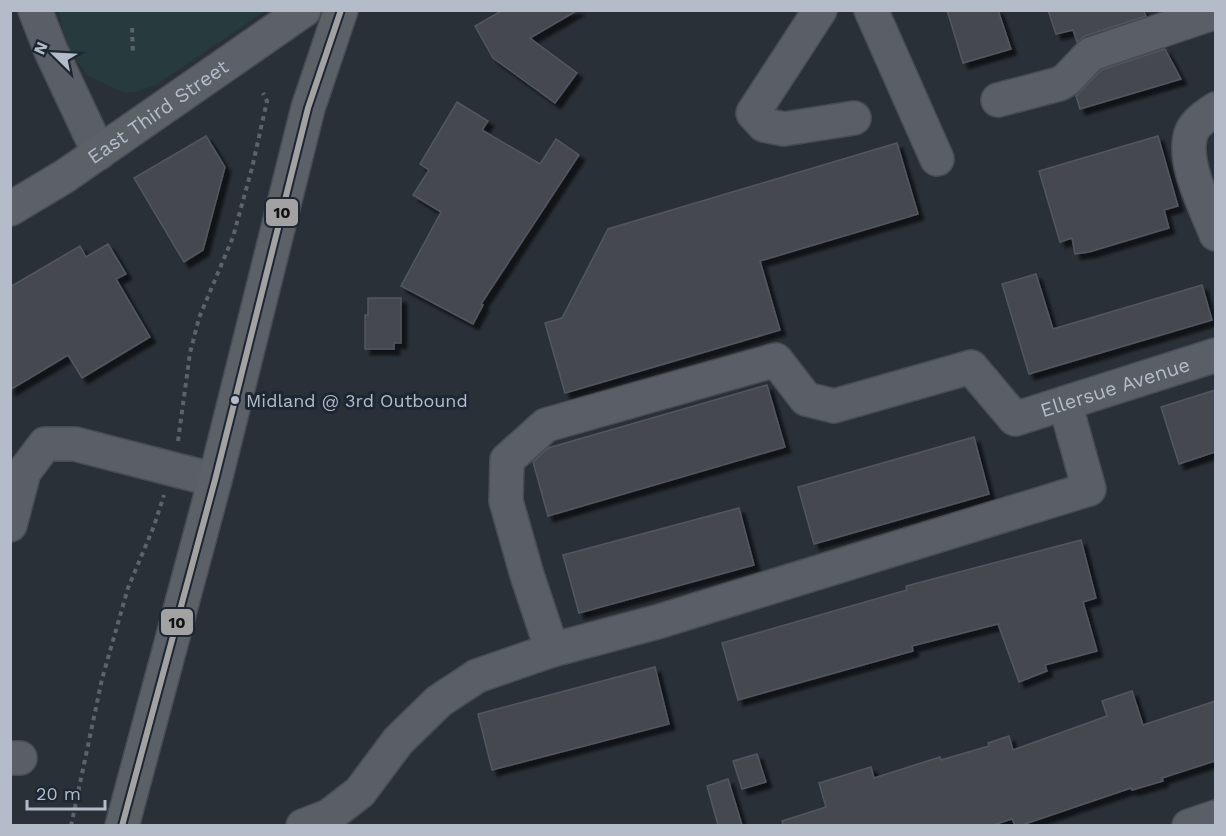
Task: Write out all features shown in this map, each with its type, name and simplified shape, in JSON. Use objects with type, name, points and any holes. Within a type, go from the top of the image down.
[{"type":"main road","name":"East Third Street","points":[[10,209],[99,153],[303,10]]},
{"type":"main road","points":[[122,825],[215,480],[308,108],[341,10]]},
{"type":"street","points":[[35,10],[51,51],[99,153]]},
{"type":"street","points":[[820,10],[753,113],[764,125],[784,129],[854,118]]},
{"type":"street","points":[[871,10],[937,159]]},
{"type":"street","points":[[998,100],[1059,84],[1066,80],[1091,54],[1173,18],[1215,12]]},
{"type":"street","points":[[1215,109],[1198,122],[1188,146],[1191,168],[1215,234]]},
{"type":"street","name":"Ellersue Avenue","points":[[552,650],[506,501],[507,460],[546,425],[776,360],[806,399],[834,406],[971,367],[1015,418],[1215,355]]},
{"type":"street","points":[[303,825],[329,816],[360,792],[398,741],[439,700],[477,676],[552,650],[657,622],[1089,489],[1065,403]]},
{"type":"street","points":[[10,525],[24,472],[45,444],[75,444],[215,480]]},
{"type":"street","points":[[1189,825],[1215,817]]},
{"type":"path","points":[[132,28],[133,54]]},
{"type":"path","points":[[178,443],[190,353],[199,318],[233,237],[267,101],[262,93]]},
{"type":"path","points":[[71,825],[102,679],[128,588],[154,526],[166,488]]},
{"type":"green space","points":[[59,11],[265,11],[156,85],[136,92],[123,92],[88,76],[66,46]]},
{"type":"building","points":[[503,10],[578,10],[530,38],[577,73],[555,103],[493,58],[475,26]]},
{"type":"building","points":[[947,10],[998,10],[1011,49],[963,63]]},
{"type":"building","points":[[1048,10],[1143,10],[1146,16],[1085,36],[1077,42],[1073,30],[1056,34]]},
{"type":"building","points":[[1165,49],[1181,79],[1080,109],[1076,96],[1101,70]]},
{"type":"building","points":[[457,102],[488,121],[482,130],[540,164],[556,139],[579,155],[481,304],[483,305],[473,324],[401,286],[441,212],[413,195],[429,170],[420,164]]},
{"type":"building","points":[[206,136],[225,167],[203,250],[184,262],[134,178]]},
{"type":"building","points":[[1158,136],[1178,206],[1164,210],[1169,228],[1089,252],[1075,254],[1072,238],[1060,242],[1039,171]]},
{"type":"building","points":[[897,143],[918,214],[760,261],[780,330],[565,393],[545,323],[562,318],[608,229]]},
{"type":"building","points":[[108,244],[126,274],[116,279],[150,337],[82,378],[68,355],[10,390],[10,287],[80,246],[86,257]]},
{"type":"building","points":[[1036,274],[1053,329],[1202,285],[1212,320],[1029,374],[1002,284]]},
{"type":"building","points":[[368,298],[401,298],[401,343],[394,343],[394,349],[365,349],[365,315],[368,315]]},
{"type":"building","points":[[767,385],[785,447],[548,516],[533,462],[548,448]]},
{"type":"building","points":[[1215,390],[1215,452],[1179,464],[1161,407]]},
{"type":"building","points":[[974,437],[989,494],[814,544],[798,487]]},
{"type":"building","points":[[739,508],[754,565],[579,613],[563,555]]},
{"type":"building","points":[[1081,540],[1096,598],[1083,602],[1097,651],[1045,665],[1047,671],[1019,682],[998,624],[912,646],[913,651],[738,700],[722,643],[907,590],[906,586]]},
{"type":"building","points":[[655,667],[669,724],[492,770],[478,714]]},
{"type":"building","points":[[1132,691],[1143,725],[1215,701],[1215,761],[1162,778],[1163,781],[1132,790],[1131,788],[1022,825],[1015,825],[1012,819],[993,825],[783,825],[782,821],[826,807],[819,783],[871,767],[874,778],[940,757],[941,760],[989,746],[988,743],[1009,736],[1013,750],[1107,716],[1102,701]]},
{"type":"building","points":[[757,754],[766,782],[742,789],[733,761]]},
{"type":"building","points":[[728,779],[742,825],[718,825],[707,786]]},
{"type":"transit line","name":"10","points":[[122,826],[215,480],[308,108],[341,10]]},
{"type":"place","name":"Midland @ 3rd Outbound","points":[[235,400]]}]
